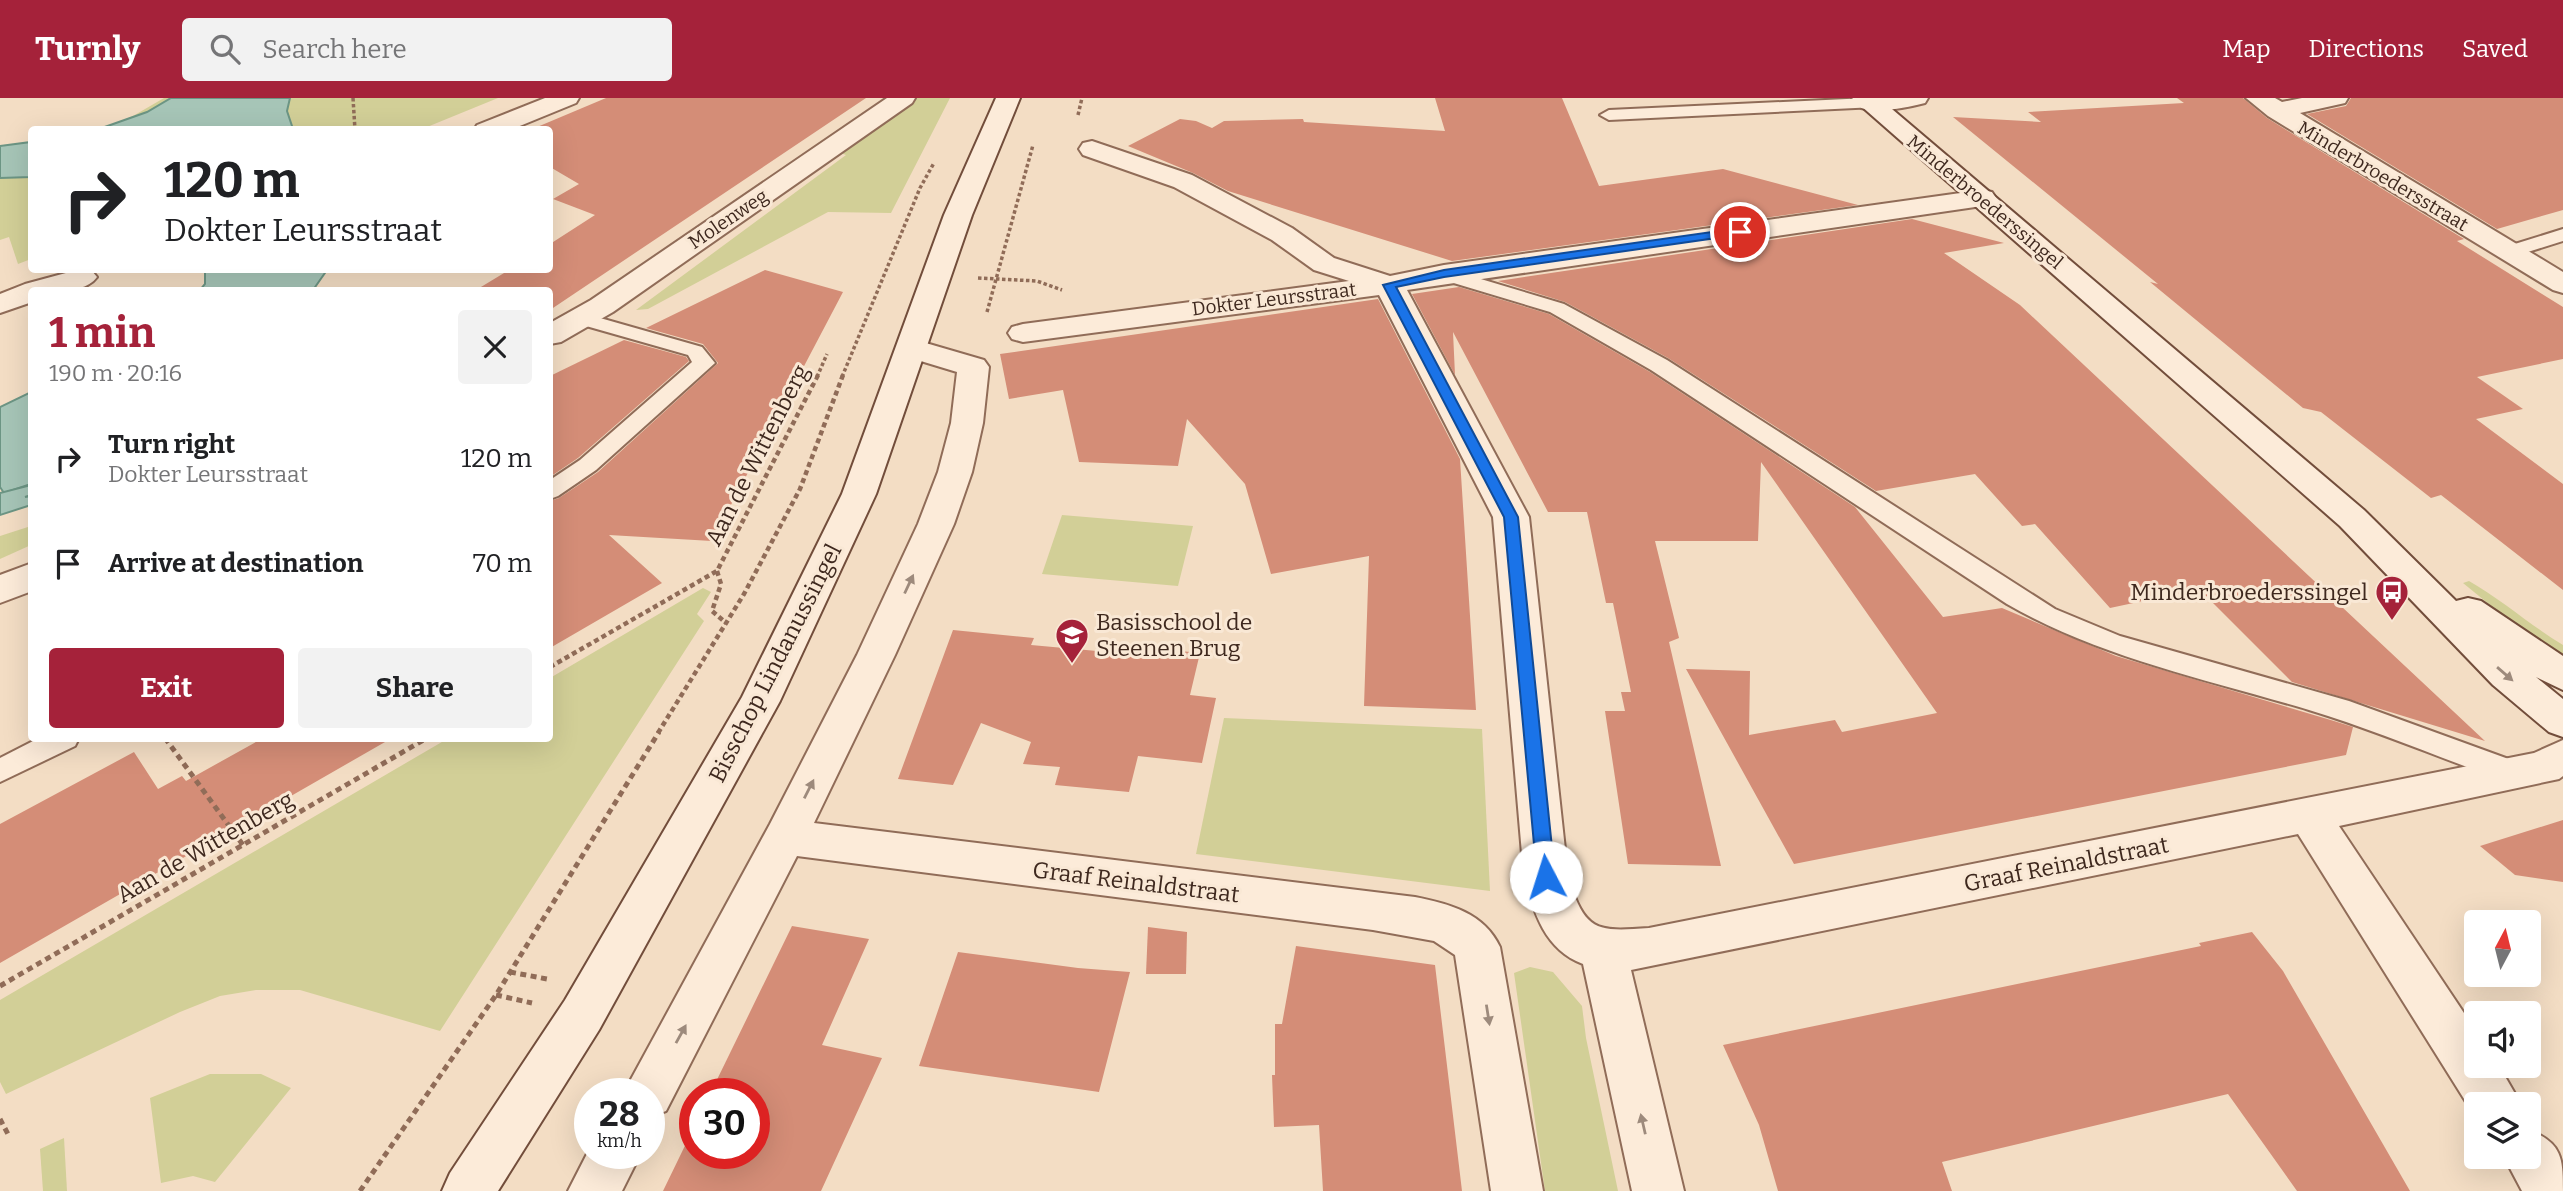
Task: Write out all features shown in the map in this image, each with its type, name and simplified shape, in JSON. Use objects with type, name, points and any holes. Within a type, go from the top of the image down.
[{"type":"street","points":[[496,126],[567,98]]},
{"type":"street","name":"Molenweg","points":[[553,333],[601,306],[903,98]]},
{"type":"street","name":"Bisschop Lindanussingel","points":[[468,1191],[582,1015],[760,701],[859,494],[935,277],[975,172],[1008,98]]},
{"type":"street","points":[[1867,100],[1916,98]]},
{"type":"street","points":[[2268,104],[2336,98]]},
{"type":"street","name":"Minderbroederssingel","points":[[1867,100],[2390,554],[2519,648],[2563,675]]},
{"type":"street","name":"Minderbroedersstraat","points":[[2268,104],[2563,284]]},
{"type":"street","points":[[1092,149],[1183,181],[1282,233],[1324,264],[1389,285],[1511,517],[1546,877],[1553,906],[1586,942],[1658,1191]]},
{"type":"street","name":"Dokter Leursstraat","points":[[1023,332],[1389,285],[1444,274],[1982,198]]},
{"type":"street","points":[[48,287],[82,278]]},
{"type":"street","points":[[0,304],[28,293]]},
{"type":"street","points":[[657,1078],[785,837],[876,655],[936,524],[956,472],[967,423],[973,367],[912,348]]},
{"type":"street","name":"Minderbroederssingel","points":[[2390,554],[2501,671],[2563,721]]},
{"type":"street","points":[[0,590],[28,578]]},
{"type":"street","name":"Graaf Reinaldstraat","points":[[1586,942],[1622,951],[1649,948],[2544,767],[2563,757]]},
{"type":"street","points":[[2309,816],[2488,1092]]},
{"type":"street","name":"Graaf Reinaldstraat","points":[[785,837],[1373,911],[1448,925],[1460,931],[1477,947],[1517,1191]]},
{"type":"street","points":[[594,1191],[606,1169]]},
{"type":"street","points":[[2538,1169],[2552,1191]]},
{"type":"lane","points":[[1609,115],[1867,100]]},
{"type":"lane","points":[[2510,252],[2563,235]]},
{"type":"lane","points":[[1444,274],[1557,308],[1648,359],[2015,598],[2053,619],[2093,637],[2284,692],[2435,740],[2515,773]]},
{"type":"lane","points":[[553,489],[588,465],[704,363],[695,351],[579,318]]},
{"type":"lane","points":[[0,771],[57,742]]},
{"type":"path","points":[[353,98],[355,126]]},
{"type":"path","points":[[973,367],[1035,137]]},
{"type":"path","points":[[360,1191],[496,995],[726,623],[800,489],[869,309],[920,188],[939,154]]},
{"type":"path","points":[[935,277],[1037,281],[1135,316]]},
{"type":"path","name":"Aan de Wittenberg","points":[[553,665],[717,571],[803,408],[827,354]]},
{"type":"path","name":"Aan de Wittenberg","points":[[717,571],[722,584],[712,611],[726,623]]},
{"type":"path","points":[[168,742],[243,845]]},
{"type":"path","name":"Aan de Wittenberg","points":[[0,986],[420,742]]},
{"type":"path","points":[[0,1119],[9,1136]]},
{"type":"shaded area","points":[[164,98],[498,98],[429,126],[109,126]]},
{"type":"shaded area","points":[[171,98],[290,98],[287,111],[292,126],[107,126],[147,112]]},
{"type":"shaded area","points":[[913,98],[950,98],[891,213],[828,212],[648,309],[636,310],[846,155],[838,152]]},
{"type":"shaded area","points":[[28,142],[28,177],[0,178],[0,146]]},
{"type":"shaded area","points":[[28,148],[28,260],[18,264],[9,237],[0,240],[0,154]]},
{"type":"shaded area","points":[[205,273],[325,273],[315,287],[202,287]]},
{"type":"shaded area","points":[[28,393],[28,485],[4,493],[0,487],[0,407]]},
{"type":"shaded area","points":[[28,486],[28,496],[25,497],[28,496],[28,506],[0,515],[0,493]]},
{"type":"shaded area","points":[[1062,515],[1193,526],[1178,586],[1042,574]]},
{"type":"shaded area","points":[[28,527],[28,546],[0,559],[0,536]]},
{"type":"shaded area","points":[[2469,581],[2563,645],[2563,653],[2557,654],[2512,623],[2463,583]]},
{"type":"shaded area","points":[[703,588],[711,592],[697,614],[704,621],[440,1031],[300,990],[256,990],[220,996],[180,1012],[6,1094],[0,1082],[0,1000],[442,742],[553,742],[553,676]]},
{"type":"shaded area","points":[[1224,718],[1482,729],[1490,891],[1196,854]]},
{"type":"shaded area","points":[[1530,967],[1553,972],[1582,1006],[1586,1038],[1618,1191],[1545,1191],[1514,973]]},
{"type":"shaded area","points":[[210,1074],[261,1074],[291,1088],[215,1182],[193,1176],[161,1183],[150,1098]]},
{"type":"shaded area","points":[[64,1138],[67,1191],[43,1191],[40,1149]]},
{"type":"building","points":[[606,98],[866,98],[553,308],[553,287],[481,287],[504,273],[553,273],[553,242],[595,215],[553,199],[579,184],[553,169],[553,126],[540,126]]},
{"type":"building","points":[[1435,98],[1562,98],[1599,186],[1723,169],[1858,205],[1452,261],[1228,191],[1128,146],[1180,119],[1196,121],[1212,128],[1224,121],[1303,119],[1304,122],[1445,131]]},
{"type":"building","points":[[2177,98],[2243,98],[2267,118],[2464,239],[2457,241],[2563,307],[2563,359],[2477,377],[2523,409],[2476,419],[2563,484],[2563,590],[2441,495],[2431,498],[2321,412],[2303,408],[2150,282],[2158,284],[1953,117],[2041,122],[2028,112],[2184,103]]},
{"type":"building","points":[[2351,98],[2563,98],[2563,210],[2497,229],[2307,114],[2346,106]]},
{"type":"building","points":[[1912,219],[2004,243],[1944,253],[2020,305],[2485,741],[2292,682],[2199,589],[2110,608],[2035,524],[2022,526],[1975,474],[1876,491],[1668,358],[1565,302],[1498,281]]},
{"type":"building","points":[[765,270],[843,292],[712,541],[609,535],[662,583],[553,646],[553,500],[598,472],[718,363],[703,344],[646,328]]},
{"type":"building","points":[[1459,287],[1549,314],[1650,372],[1855,507],[1943,617],[2002,608],[2116,656],[2353,727],[2346,755],[1794,864],[1686,669],[1750,671],[1749,735],[1835,720],[1842,732],[1937,713],[1761,462],[1758,541],[1655,541],[1679,638],[1669,642],[1721,866],[1628,864],[1605,711],[1625,711],[1621,692],[1631,692],[1613,603],[1606,603],[1587,512],[1548,512],[1453,332],[1455,375],[1412,294]]},
{"type":"building","points":[[1378,299],[1460,459],[1476,710],[1364,706],[1369,556],[1271,574],[1245,484],[1187,419],[1178,466],[1079,462],[1063,390],[1009,399],[1000,354]]},
{"type":"building","points":[[624,340],[686,357],[689,361],[578,458],[553,475],[553,375]]},
{"type":"building","points":[[953,630],[1034,638],[1031,645],[1119,653],[1121,645],[1200,653],[1190,695],[1216,698],[1202,763],[1138,756],[1129,792],[1055,785],[1060,767],[1023,764],[1031,742],[981,723],[953,785],[898,779]]},
{"type":"building","points":[[256,742],[385,742],[0,963],[0,824],[134,752],[158,789],[182,776],[186,781]]},
{"type":"building","points":[[2563,820],[2563,882],[2515,875],[2480,846]]},
{"type":"building","points":[[792,926],[869,939],[822,1045],[882,1058],[821,1191],[663,1191],[679,1158],[679,1169],[770,1169],[770,1078],[718,1078]]},
{"type":"building","points":[[1148,927],[1187,932],[1186,974],[1146,974]]},
{"type":"building","points":[[2252,932],[2283,971],[2410,1191],[2297,1191],[2228,1094],[1942,1162],[1952,1191],[1778,1191],[1759,1125],[1723,1045],[2201,946],[2199,943]]},
{"type":"building","points":[[1296,946],[1435,965],[1462,1191],[1323,1191],[1319,1125],[1274,1127],[1272,1075],[1275,1075],[1275,1024],[1282,1024]]},
{"type":"building","points":[[958,952],[1130,972],[1099,1092],[919,1066]]},
{"type":"place","name":"Minderbroederssingel","points":[[2392,622]]},
{"type":"place","name":"Basisschool de Steenen Brug","points":[[1072,665]]},
{"type":"route","points":[[1546,877],[1511,517],[1389,285],[1444,274],[1740,232]]}]
